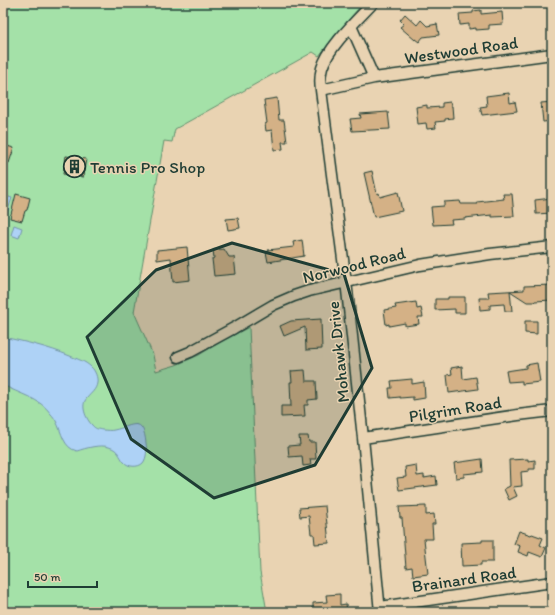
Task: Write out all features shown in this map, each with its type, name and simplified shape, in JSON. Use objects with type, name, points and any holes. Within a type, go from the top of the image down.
[{"type":"street","name":"Mohawk Drive","points":[[373,3],[351,26],[326,59],[321,74],[321,90],[346,282],[380,610]]},
{"type":"street","points":[[351,26],[374,78]]},
{"type":"street","name":"Westwood Road","points":[[321,90],[374,78],[552,54]]},
{"type":"street","name":"Norwood Road","points":[[178,357],[234,328],[262,311],[309,291],[420,265],[490,254],[552,247]]},
{"type":"street","name":"Pilgrim Road","points":[[363,438],[552,411]]},
{"type":"street","name":"Brainard Road","points":[[380,610],[552,582]]},
{"type":"highlighted area","points":[[232,243],[344,274],[372,368],[315,465],[214,498],[131,439],[87,337],[156,270]]},
{"type":"green space","points":[[3,3],[363,3],[319,56],[313,52],[175,129],[172,142],[164,141],[134,312],[153,355],[156,371],[176,365],[199,355],[249,327],[260,572],[267,612],[3,612]]},
{"type":"water","points":[[3,195],[12,198],[3,225]]},
{"type":"water","points":[[14,225],[22,228],[19,238],[11,235]]},
{"type":"water","points":[[3,337],[53,350],[81,360],[91,367],[95,372],[97,381],[96,388],[84,404],[88,419],[94,427],[102,430],[113,430],[136,424],[140,426],[145,434],[147,451],[143,463],[136,466],[128,465],[115,450],[105,446],[77,451],[69,447],[55,419],[41,404],[3,385]]},
{"type":"building","points":[[481,10],[481,14],[502,12],[503,24],[489,25],[489,29],[476,30],[476,28],[469,29],[469,24],[460,25],[459,14],[473,13],[473,11]]},
{"type":"building","points":[[405,14],[417,25],[421,20],[427,26],[437,24],[439,35],[423,37],[419,42],[415,40],[400,27],[404,24],[400,20]]},
{"type":"building","points":[[509,93],[510,103],[515,102],[517,111],[482,115],[480,107],[487,106],[486,96]]},
{"type":"building","points":[[277,98],[279,120],[284,120],[287,142],[282,142],[283,149],[274,150],[272,130],[266,131],[265,124],[267,123],[264,100]]},
{"type":"building","points":[[450,102],[452,106],[453,118],[435,122],[436,128],[427,129],[426,123],[418,124],[416,107],[427,105],[427,108],[442,107],[442,103]]},
{"type":"building","points":[[552,102],[552,121],[543,122],[541,103]]},
{"type":"building","points":[[388,112],[390,129],[352,131],[350,119],[361,118],[360,114]]},
{"type":"building","points":[[3,145],[14,148],[9,163],[3,161]]},
{"type":"building","name":"Tennis Pro Shop","points":[[66,156],[86,159],[83,177],[63,174]]},
{"type":"building","points":[[372,171],[377,194],[379,193],[380,197],[398,192],[402,211],[374,217],[364,173]]},
{"type":"building","points":[[16,194],[30,198],[22,221],[10,218]]},
{"type":"building","points":[[503,194],[512,194],[514,216],[492,217],[492,215],[465,218],[451,220],[452,224],[433,225],[431,207],[444,206],[444,202],[460,201],[461,204],[478,204],[477,202],[504,199]]},
{"type":"building","points":[[552,198],[552,213],[536,214],[535,200]]},
{"type":"building","points":[[238,218],[240,228],[228,230],[226,219]]},
{"type":"building","points":[[302,240],[304,256],[268,262],[266,252],[269,252],[268,250],[294,247],[293,242]]},
{"type":"building","points":[[187,247],[190,280],[173,282],[171,258],[157,260],[157,250]]},
{"type":"building","points":[[224,249],[229,257],[234,257],[236,274],[214,276],[212,259],[214,258],[213,250]]},
{"type":"building","points":[[552,285],[552,300],[527,302],[510,291],[512,311],[505,311],[504,304],[490,305],[490,309],[480,310],[479,298],[489,298],[488,292],[524,290],[524,286]]},
{"type":"building","points":[[448,297],[465,297],[465,313],[455,313],[455,309],[435,310],[435,299],[448,299]]},
{"type":"building","points":[[416,302],[417,309],[421,308],[423,317],[418,317],[419,324],[405,326],[405,323],[389,326],[389,324],[386,325],[384,310],[396,308],[395,305]]},
{"type":"building","points":[[321,319],[322,349],[306,350],[305,327],[284,336],[280,326],[291,321]]},
{"type":"building","points":[[525,321],[537,321],[537,334],[525,333]]},
{"type":"building","points":[[537,363],[540,382],[522,384],[522,381],[508,382],[506,371],[526,368],[526,365]]},
{"type":"building","points":[[462,366],[463,379],[476,377],[478,389],[449,393],[447,375],[452,374],[451,368]]},
{"type":"building","points":[[305,370],[306,381],[316,381],[317,399],[308,400],[308,405],[304,405],[305,416],[281,417],[281,406],[291,406],[291,371]]},
{"type":"building","points":[[412,379],[412,384],[424,382],[425,398],[413,400],[413,397],[390,398],[389,388],[392,388],[391,381]]},
{"type":"building","points":[[299,436],[308,436],[309,442],[315,442],[316,459],[310,459],[311,465],[303,466],[302,456],[289,457],[288,446],[300,445]]},
{"type":"building","points":[[482,459],[483,472],[464,474],[464,477],[456,478],[454,463]]},
{"type":"building","points":[[528,459],[528,461],[535,460],[535,469],[529,469],[529,471],[521,472],[522,486],[513,487],[517,496],[509,500],[504,489],[510,486],[509,460]]},
{"type":"building","points":[[416,465],[417,476],[424,475],[424,478],[436,476],[437,485],[399,490],[397,478],[406,477],[405,467]]},
{"type":"building","points":[[325,506],[329,543],[315,544],[314,534],[311,534],[309,516],[300,517],[299,508]]},
{"type":"building","points":[[426,506],[426,515],[434,514],[435,524],[432,524],[433,539],[424,539],[428,574],[413,576],[412,567],[406,568],[402,518],[400,518],[399,507]]},
{"type":"building","points":[[519,531],[543,538],[540,545],[546,548],[542,557],[529,552],[528,556],[518,552],[520,546],[514,544]]},
{"type":"building","points":[[482,540],[493,540],[493,562],[481,562],[481,565],[462,566],[461,543],[482,542]]},
{"type":"building","points":[[340,594],[340,605],[346,604],[347,612],[313,612],[313,603],[327,602],[326,595]]},
{"type":"place","name":"Tennis Pro Shop","points":[[74,167]]}]
